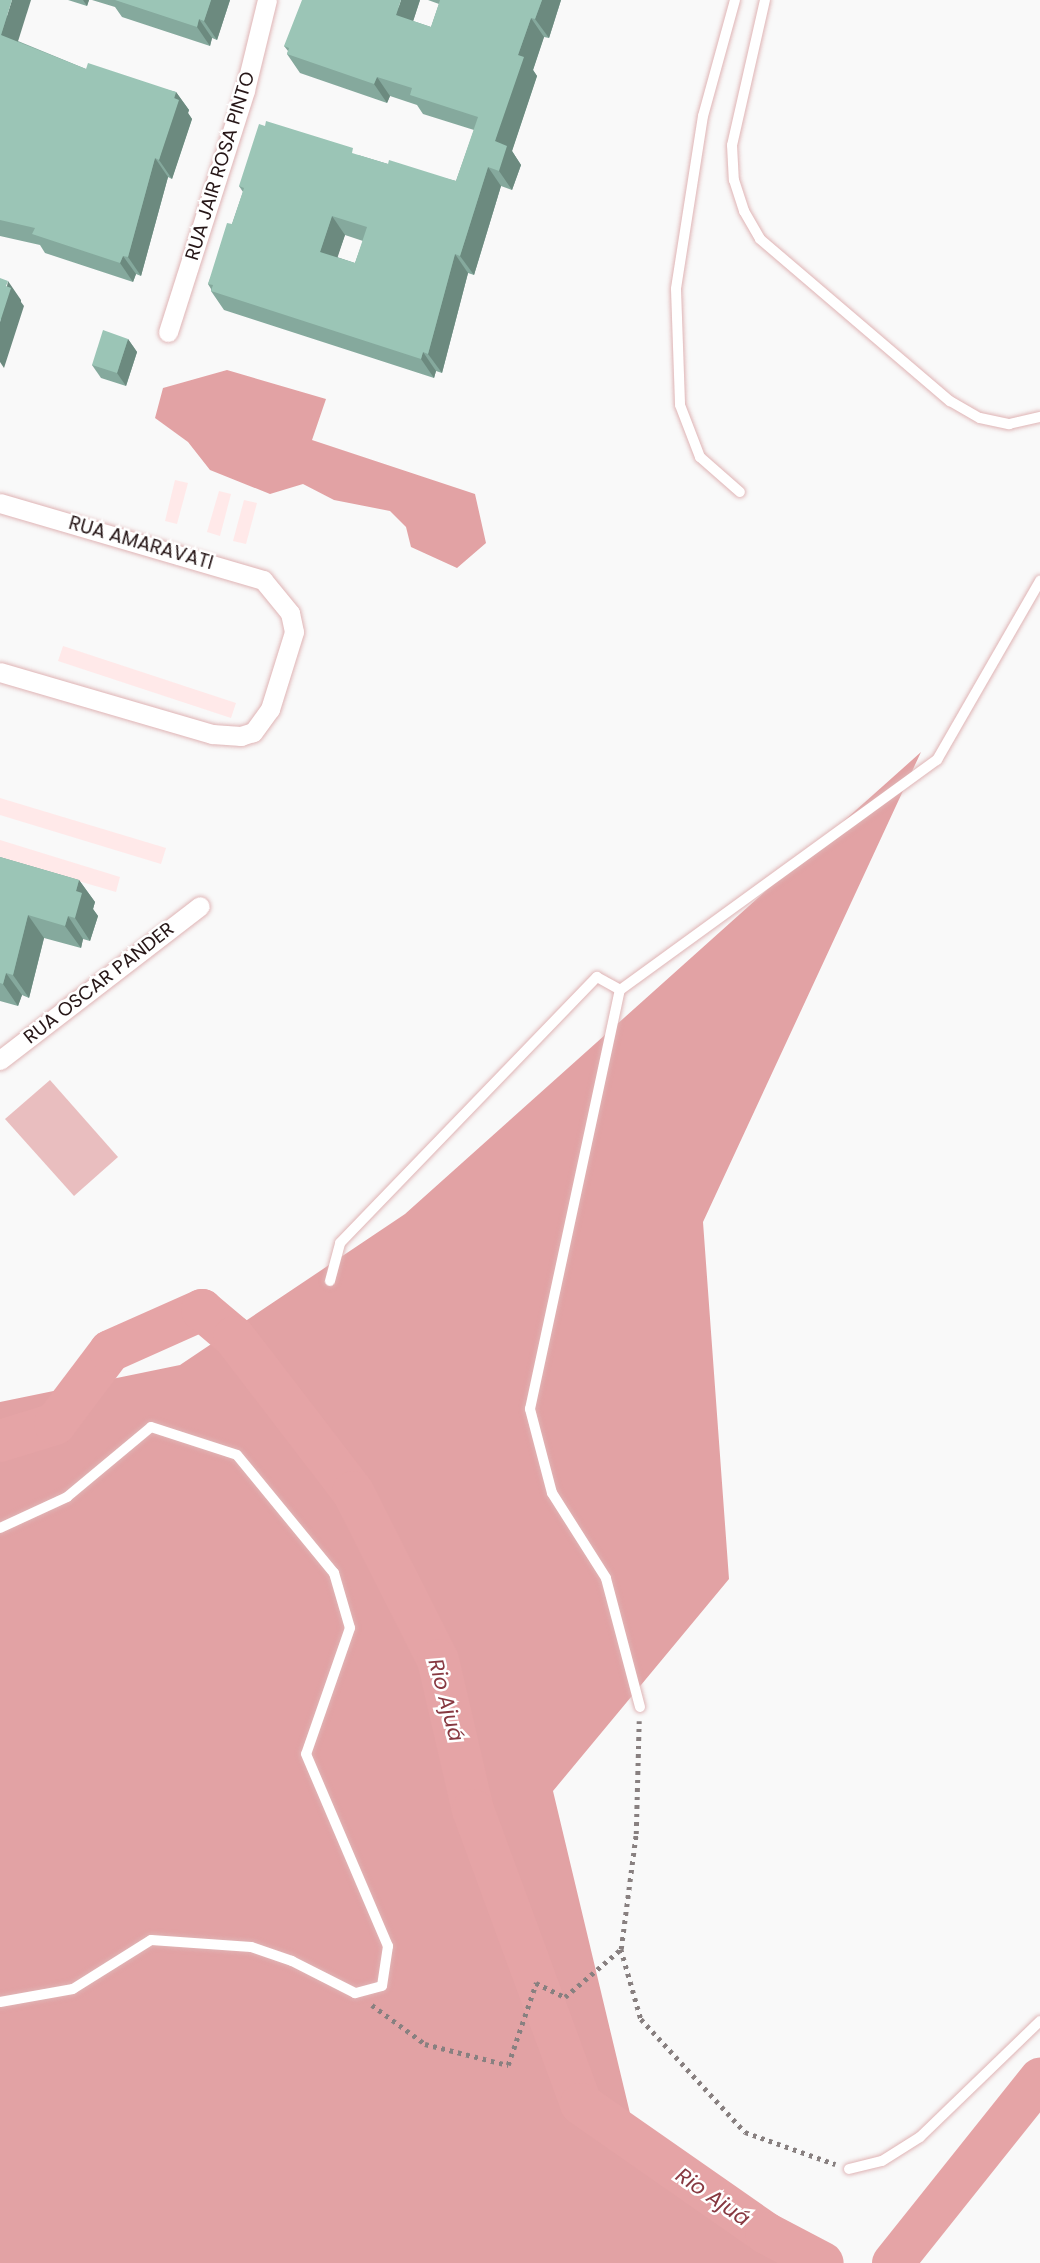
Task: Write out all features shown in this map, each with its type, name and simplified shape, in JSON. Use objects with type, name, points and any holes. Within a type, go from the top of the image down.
[{"type":"street","name":"RUA JAIR ROSA PINTO","points":[[168,332],[245,90],[267,0]]},
{"type":"street","name":"RUA AMARAVATI","points":[[0,503],[226,566],[263,580],[277,593],[290,613],[295,632],[289,661],[270,709],[253,732],[241,736],[212,734],[0,672]]},
{"type":"street","name":"RUA OSCAR PANDER","points":[[0,1060],[200,906]]},
{"type":"lane","points":[[735,0],[703,116],[676,289],[680,405],[700,457],[740,492]]},
{"type":"lane","points":[[765,0],[732,145],[734,180],[744,211],[760,239],[950,401],[980,418],[1009,424],[1040,417]]},
{"type":"lane","points":[[640,1707],[606,1578],[552,1493],[530,1409],[620,990],[937,760],[1040,581]]},
{"type":"lane","points":[[330,1281],[340,1242],[597,977],[620,990]]},
{"type":"lane","points":[[0,1528],[67,1497],[151,1427],[237,1455],[334,1573],[350,1628],[306,1754],[388,1946],[383,1986],[355,1993],[292,1961],[251,1947],[150,1940],[73,1989],[0,2002]]},
{"type":"lane","points":[[849,2169],[881,2161],[920,2137],[1040,2021]]},
{"type":"path","points":[[640,1707],[636,1833],[621,1949],[641,2020],[745,2133],[849,2169]]},
{"type":"path","points":[[355,1993],[425,2044],[508,2064],[536,1983],[565,1997],[621,1949]]},
{"type":"shaded area","points":[[227,370],[326,399],[312,440],[475,494],[486,543],[457,568],[411,547],[406,527],[390,511],[334,500],[303,484],[270,494],[210,470],[188,442],[155,418],[163,388]]},
{"type":"shaded area","points":[[175,480],[188,483],[177,524],[165,521]]},
{"type":"shaded area","points":[[219,491],[231,494],[220,536],[207,532]]},
{"type":"shaded area","points":[[244,500],[257,503],[246,544],[233,541]]},
{"type":"shaded area","points":[[63,646],[236,703],[231,718],[58,661]]},
{"type":"shaded area","points":[[921,752],[703,1222],[729,1579],[553,1791],[634,2130],[785,2263],[0,2263],[0,1402],[180,1365],[405,1214]]},
{"type":"shaded area","points":[[0,798],[166,848],[161,864],[0,815]]},
{"type":"shaded area","points":[[0,840],[120,877],[116,892],[0,858]]},
{"type":"shaded area","points":[[50,1080],[118,1157],[74,1196],[5,1119]]},
{"type":"building","points":[[0,0],[12,0],[1,35],[86,69],[88,63],[176,92],[174,98],[179,100],[159,160],[155,158],[128,257],[123,256],[120,263],[32,234],[35,228],[0,220]]},
{"type":"building","points":[[115,0],[211,0],[204,21],[199,19],[197,27]]},
{"type":"building","points":[[302,0],[401,0],[396,15],[431,27],[440,0],[542,0],[535,19],[531,18],[518,55],[524,57],[495,141],[507,146],[499,171],[488,167],[460,256],[455,254],[428,354],[423,352],[421,359],[211,291],[213,285],[208,284],[227,223],[232,224],[244,188],[239,186],[259,124],[265,126],[266,121],[353,148],[352,153],[388,164],[389,160],[456,181],[478,117],[410,95],[412,88],[377,77],[374,84],[287,54],[289,48],[284,46]],"holes":[[[332,216],[367,227],[355,263],[320,252]]]},
{"type":"building","points":[[0,278],[8,281],[6,286],[11,288],[0,322]]},
{"type":"building","points":[[103,330],[128,339],[117,373],[92,365]]},
{"type":"building","points":[[0,857],[79,880],[76,891],[82,893],[75,918],[68,916],[65,926],[28,915],[13,975],[6,973],[3,984],[0,983]]},
{"type":"waterway","name":"Rio Ajuá","points":[[0,1441],[55,1424],[110,1351],[202,1310],[234,1337],[353,1492],[438,1660],[473,1810],[581,2104],[766,2233],[823,2263]]},
{"type":"waterway","name":"Rio Ajuá","points":[[893,2263],[1040,2079]]}]
